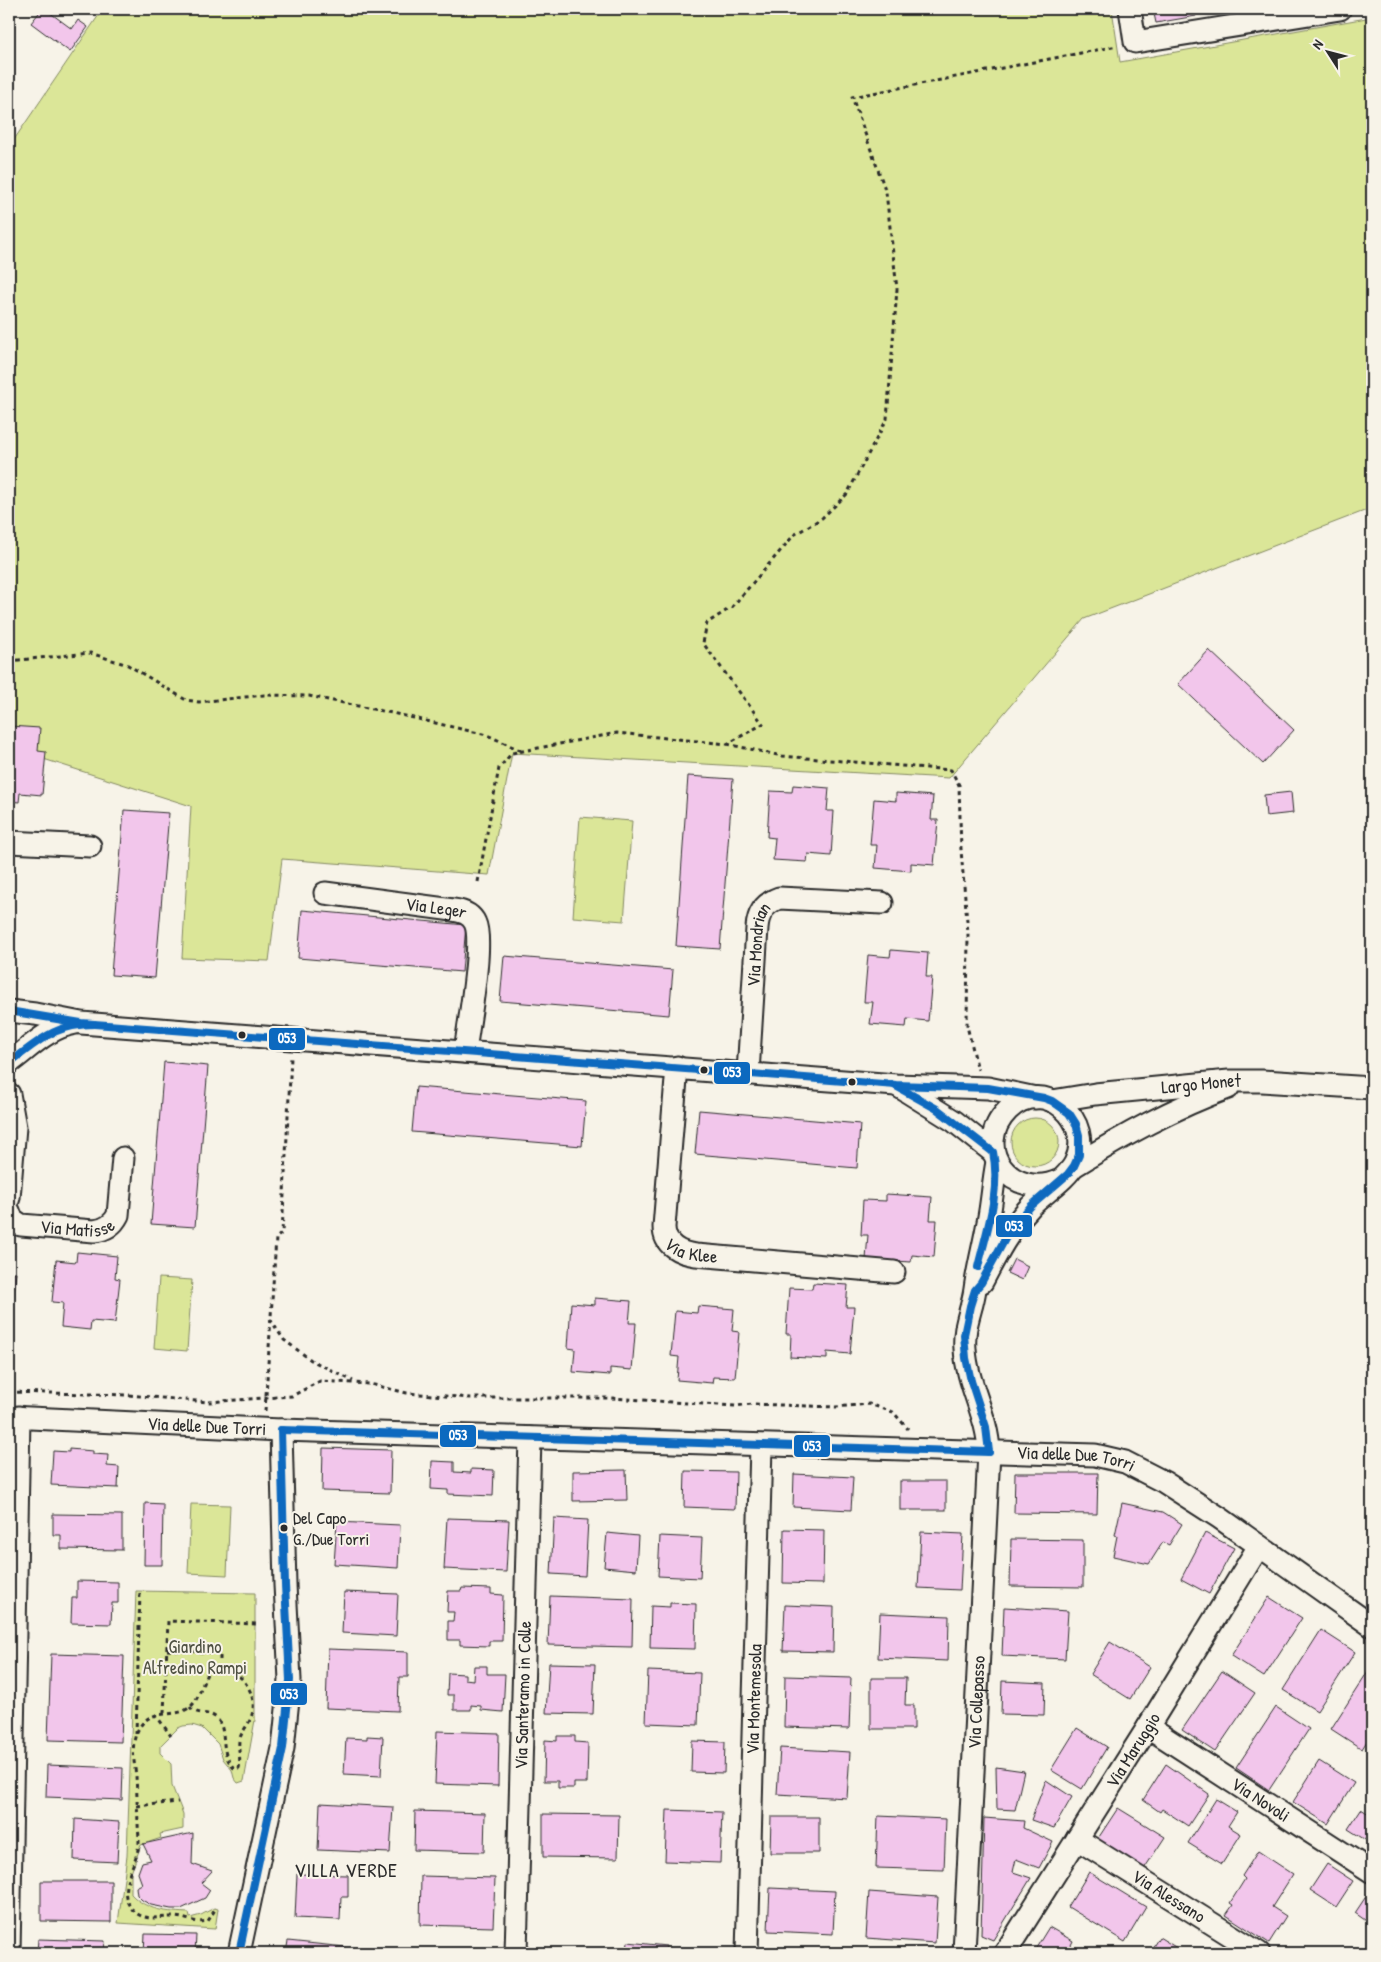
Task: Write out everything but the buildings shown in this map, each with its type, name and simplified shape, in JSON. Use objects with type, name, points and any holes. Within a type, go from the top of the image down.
[{"type":"street","points":[[1130,9],[1135,42],[1340,9]]},
{"type":"street","points":[[9,842],[90,846]]},
{"type":"street","name":"Via Leger","points":[[325,892],[453,910],[464,913],[474,921],[478,942],[465,1052]]},
{"type":"street","name":"Via Mondrian","points":[[748,1073],[756,928],[758,918],[765,906],[779,898],[882,903]]},
{"type":"street","points":[[9,1011],[81,1023],[896,1085],[983,1088],[1044,1099],[1069,1113],[1076,1124],[1080,1144],[1079,1155],[1067,1173]]},
{"type":"street","points":[[9,1063],[34,1041],[50,1032],[66,1025],[81,1023]]},
{"type":"street","name":"Via Klee","points":[[677,1067],[664,1227],[665,1236],[672,1246],[684,1253],[696,1255],[894,1272]]},
{"type":"street","points":[[1247,1080],[1372,1088]]},
{"type":"street","name":"Largo Monet","points":[[975,1290],[975,1276],[991,1204],[995,1157],[992,1141],[993,1133],[1003,1115],[1020,1102],[1247,1080]]},
{"type":"street","name":"Largo Monet","points":[[995,1157],[1011,1176],[1026,1184],[1043,1185],[1067,1173],[1119,1138],[1160,1117],[1247,1080]]},
{"type":"street","points":[[896,1085],[948,1117],[995,1157]]},
{"type":"street","points":[[9,1094],[15,1127],[9,1198]]},
{"type":"street","name":"Via Matisse","points":[[9,1211],[12,1219],[21,1225],[94,1231],[105,1229],[115,1221],[118,1215],[123,1158]]},
{"type":"street","name":"Largo Monet","points":[[975,1290],[981,1283],[1005,1239],[1018,1221],[1031,1206],[1067,1173]]},
{"type":"street","name":"Via Collepasso","points":[[964,1953],[990,1452],[988,1434],[970,1381],[965,1350],[967,1320],[975,1290]]},
{"type":"street","points":[[9,1953],[14,1417]]},
{"type":"street","name":"Via delle Due Torri","points":[[14,1417],[272,1430],[1096,1455],[1124,1462],[1164,1482],[1372,1626]]},
{"type":"street","points":[[239,1953],[284,1748],[290,1680],[285,1585],[272,1430]]},
{"type":"street","name":"Via Santeramo in Colle","points":[[516,1953],[530,1438]]},
{"type":"street","name":"Via Montemesola","points":[[747,1953],[761,1446]]},
{"type":"street","name":"Via Maruggio","points":[[1005,1953],[1148,1727],[1259,1546]]},
{"type":"street","name":"Via Novoli","points":[[1148,1727],[1372,1872]]},
{"type":"street","name":"Via Alessano","points":[[1077,1839],[1259,1953]]},
{"type":"path","points":[[727,744],[763,724],[703,643],[706,623],[732,607],[794,536],[822,518],[847,494],[887,419],[897,289],[886,192],[852,97],[1135,42]]},
{"type":"path","points":[[9,661],[90,653],[128,665],[186,700],[199,702],[264,695],[309,696],[487,735],[522,751]]},
{"type":"path","points":[[478,882],[499,768],[512,753],[616,732],[727,744],[782,756],[951,770],[959,785],[961,850],[968,933],[967,1026],[983,1088]]},
{"type":"path","points":[[272,1430],[265,1397],[276,1238],[282,1233],[292,1039]]},
{"type":"path","points":[[270,1319],[284,1340],[311,1360],[356,1383]]},
{"type":"path","points":[[9,1392],[128,1395],[208,1402],[292,1396],[320,1381],[370,1384],[407,1393],[471,1398],[610,1398],[736,1406],[752,1404],[836,1407],[869,1404],[893,1412],[906,1428],[919,1432],[918,1450]]},
{"type":"path","points":[[140,1591],[136,1735],[133,1754],[140,1842],[126,1884],[125,1894],[131,1908],[145,1918],[181,1918],[196,1923],[208,1920],[216,1908]]},
{"type":"path","points":[[164,1713],[168,1621],[259,1624]]},
{"type":"path","points":[[167,1650],[220,1653],[220,1660]]},
{"type":"path","points":[[136,1735],[140,1726],[156,1714],[183,1711],[190,1707],[195,1701],[205,1675],[211,1667]]},
{"type":"path","points":[[190,1707],[196,1712],[208,1713],[218,1719],[221,1726],[224,1752],[232,1766],[235,1769],[239,1768],[239,1738],[250,1720],[253,1700],[247,1686],[230,1670]]},
{"type":"path","points":[[156,1714],[171,1736]]},
{"type":"path","points":[[137,1806],[178,1802]]},
{"type":"green space","points":[[103,9],[1112,9],[1120,62],[1372,17],[1372,508],[1084,619],[949,778],[512,753],[489,875],[282,859],[269,961],[182,958],[191,806],[9,748],[9,147]]},
{"type":"green space","points":[[580,817],[632,821],[624,921],[573,917]]},
{"type":"green space","points":[[1030,1118],[1040,1118],[1049,1122],[1055,1128],[1058,1133],[1058,1151],[1049,1162],[1040,1166],[1030,1166],[1021,1162],[1015,1156],[1011,1147],[1011,1137],[1015,1128],[1021,1122]]},
{"type":"green space","points":[[159,1278],[192,1280],[187,1351],[154,1348]]},
{"type":"green space","points":[[191,1504],[230,1505],[227,1575],[188,1573]]},
{"type":"green space","name":"Giardino Alfredino Rampi","points":[[136,1591],[255,1593],[255,1720],[244,1781],[238,1783],[234,1778],[232,1770],[223,1759],[218,1744],[202,1728],[192,1725],[178,1728],[160,1746],[160,1753],[171,1764],[172,1786],[183,1814],[183,1829],[160,1834],[161,1838],[141,1845],[131,1873],[131,1894],[137,1900],[158,1909],[189,1913],[190,1918],[214,1908],[218,1909],[215,1929],[118,1923],[127,1856]]},
{"type":"transit line","name":"053","points":[[9,1011],[81,1023],[896,1085],[988,1088],[1052,1101],[1069,1113],[1076,1124],[1079,1135],[1079,1155],[1068,1174],[1031,1206],[1005,1239],[981,1283],[975,1290],[964,1335],[966,1358],[971,1381],[986,1427],[989,1452]]},
{"type":"transit line","name":"053","points":[[9,1063],[48,1035],[68,1027],[94,1024]]},
{"type":"transit line","name":"053","points":[[894,1085],[937,1109],[993,1152],[995,1166],[994,1195],[978,1267]]},
{"type":"transit line","name":"053","points":[[281,1430],[989,1452]]},
{"type":"transit line","name":"053","points":[[239,1953],[283,1748],[290,1680],[285,1585],[281,1430]]},
{"type":"place","name":"Del Capo G./Due Torri","points":[[284,1528]]},
{"type":"district","name":"VILLA VERDE","points":[[346,1870]]}]
